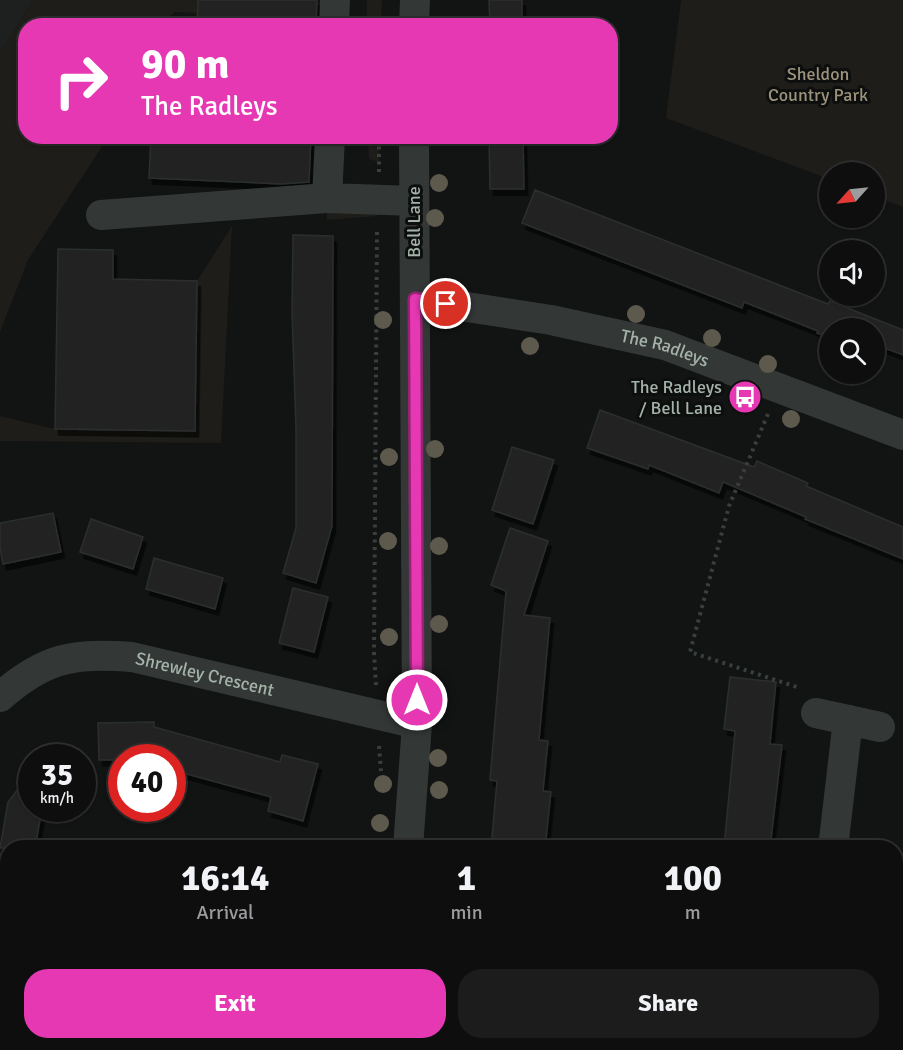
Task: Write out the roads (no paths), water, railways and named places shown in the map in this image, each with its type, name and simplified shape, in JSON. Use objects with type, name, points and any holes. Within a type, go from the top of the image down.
[{"type":"street","points":[[334,18],[335,0]]},
{"type":"street","points":[[414,18],[415,0]]},
{"type":"street","points":[[327,198],[330,144]]},
{"type":"street","name":"Bell Lane","points":[[409,840],[417,724],[414,144]]},
{"type":"street","points":[[101,215],[327,198],[414,201]]},
{"type":"street","name":"The Radleys","points":[[415,299],[550,320],[665,345],[903,435]]},
{"type":"street","name":"Shrewley Crescent","points":[[0,697],[20,679],[53,662],[97,654],[132,657],[417,724]]},
{"type":"street","points":[[816,713],[880,727]]},
{"type":"street","points":[[834,840],[848,720]]},
{"type":"place","name":"The Radleys / Bell Lane","points":[[745,397]]},
{"type":"park label","name":"Sheldon Country Park","points":[[818,84]]}]
